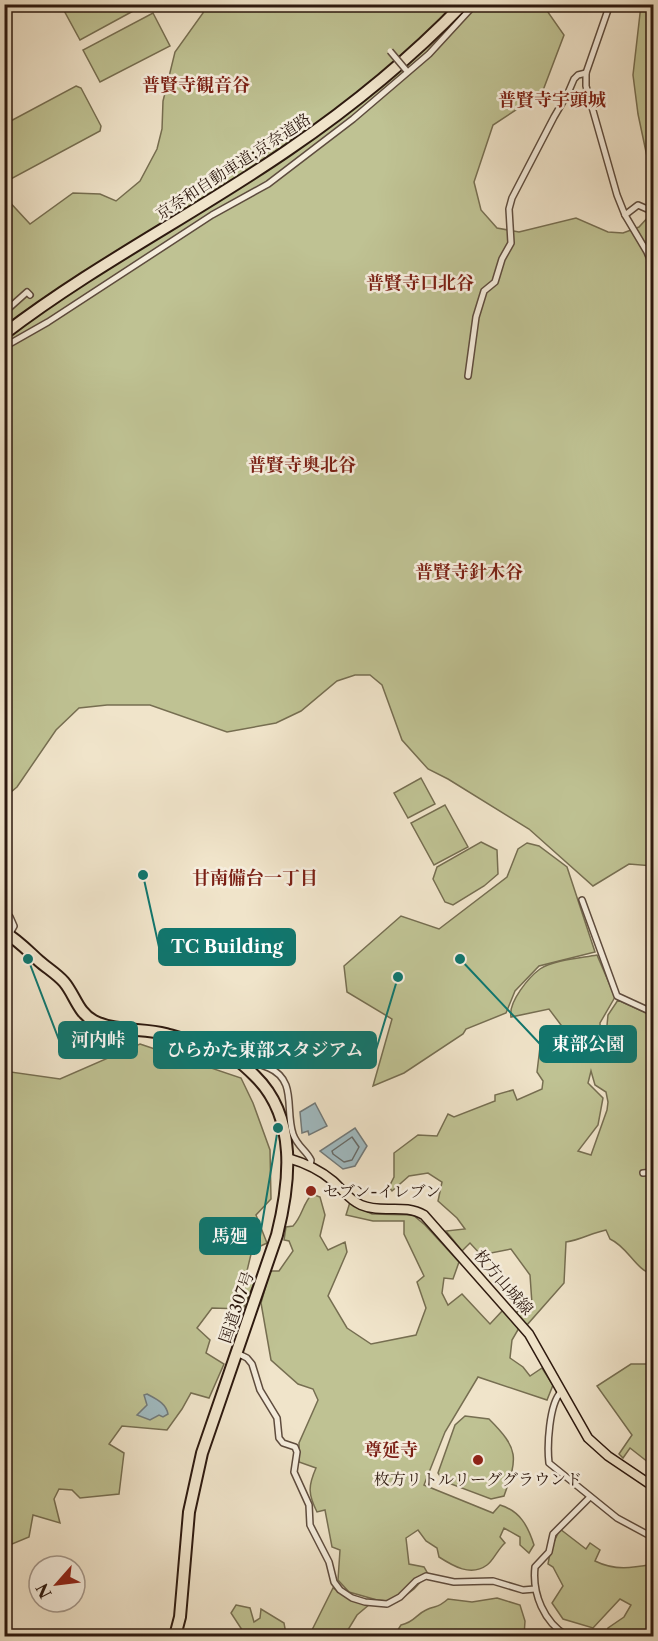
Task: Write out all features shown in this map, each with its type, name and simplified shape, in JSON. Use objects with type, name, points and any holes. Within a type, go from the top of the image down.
[{"type":"highway","name":"京奈和自動車道;京奈道路","points":[[4,332],[67,286],[237,180],[333,115],[404,58],[461,4]]},
{"type":"highway","name":"国道307号","points":[[7,934],[63,981],[82,1012],[94,1021],[116,1027],[164,1033],[220,1052],[240,1062],[262,1083],[276,1103],[282,1121],[288,1158],[287,1185],[277,1235],[202,1453],[189,1512],[180,1617],[175,1636]]},
{"type":"main road","name":"枚方山城線","points":[[288,1158],[320,1170],[352,1200],[361,1205],[373,1209],[415,1210],[424,1215],[529,1334],[588,1438],[608,1456],[654,1487]]},
{"type":"street","points":[[4,347],[176,236],[268,184],[353,119],[429,54],[475,4]]},
{"type":"street","points":[[610,4],[586,73],[590,103],[617,195],[654,269]]},
{"type":"street","points":[[390,51],[407,71]]},
{"type":"street","points":[[468,376],[476,317],[484,291],[495,282],[502,259],[511,243],[509,208],[512,198],[574,79],[586,73]]},
{"type":"street","points":[[625,215],[638,206],[654,212]]},
{"type":"street","points":[[8,309],[27,292],[30,295]]},
{"type":"street","points":[[582,900],[617,996],[654,1013]]},
{"type":"street","points":[[4,911],[14,926],[7,934]]},
{"type":"street","points":[[240,1062],[259,1064],[283,1077],[288,1088],[292,1131],[300,1148],[309,1155],[310,1166]]},
{"type":"street","points":[[643,1173],[654,1172]]},
{"type":"street","points":[[241,1355],[252,1364],[260,1390],[277,1418],[279,1438],[283,1443],[295,1447],[297,1452],[294,1472],[309,1505],[310,1525],[329,1562],[334,1582],[344,1593],[365,1602],[387,1604],[400,1597],[416,1581],[426,1576],[454,1582],[493,1581],[523,1590],[535,1589]]},
{"type":"street","points":[[561,1392],[554,1402],[548,1450],[549,1463],[617,1518],[654,1538]]},
{"type":"street","points":[[567,1636],[549,1622],[535,1589],[534,1567],[549,1552],[553,1534],[590,1497]]},
{"type":"green space","points":[[61,4],[146,4],[80,40],[61,5]]},
{"type":"green space","points":[[204,5],[543,5],[564,35],[542,93],[493,125],[474,182],[481,210],[497,228],[519,232],[576,218],[608,232],[623,233],[639,227],[650,215],[653,191],[653,866],[629,864],[593,886],[529,829],[428,769],[402,740],[382,685],[370,675],[355,675],[337,681],[301,711],[276,723],[227,732],[150,705],[107,705],[79,708],[56,730],[17,787],[5,797],[4,196],[30,224],[73,193],[100,194],[116,201],[140,181],[157,149],[162,129],[163,101],[175,52],[203,13]]},
{"type":"green space","points":[[641,5],[653,5],[653,185],[638,114],[633,75]]},
{"type":"green space","points":[[153,13],[170,46],[100,82],[83,50]]},
{"type":"green space","points":[[76,86],[81,88],[101,126],[100,131],[9,180],[5,179],[5,124]]},
{"type":"green space","points":[[421,778],[435,804],[408,818],[394,793]]},
{"type":"green space","points":[[445,805],[468,847],[434,865],[411,823]]},
{"type":"green space","points":[[481,842],[497,850],[498,874],[484,886],[453,905],[445,902],[433,879],[437,867]]},
{"type":"green space","points":[[527,843],[539,846],[567,867],[595,952],[539,966],[515,991],[506,1013],[466,1029],[463,1034],[404,1073],[373,1086],[392,1019],[347,992],[344,966],[401,916],[439,929],[507,877],[518,849]]},
{"type":"green space","points":[[597,955],[615,997],[600,1023],[601,1056],[605,1046],[608,1015],[618,1000],[653,1016],[653,1275],[641,1268],[622,1247],[610,1239],[606,1230],[566,1242],[564,1283],[526,1326],[515,1313],[532,1304],[530,1275],[511,1249],[481,1255],[470,1243],[462,1251],[446,1231],[465,1229],[457,1218],[438,1201],[442,1182],[428,1173],[409,1176],[392,1191],[389,1187],[394,1177],[394,1153],[418,1135],[437,1136],[448,1114],[454,1117],[495,1101],[495,1095],[513,1090],[517,1100],[542,1089],[543,1081],[537,1072],[540,1047],[561,1025],[549,1009],[511,1017],[513,1004],[525,984],[540,969],[560,961]],"holes":[[[591,1071],[595,1085],[606,1092],[608,1102],[591,1155],[578,1151],[598,1125],[603,1098],[588,1083]]]},
{"type":"green space","points":[[140,1044],[241,1078],[270,1150],[271,1199],[256,1215],[267,1243],[252,1250],[246,1275],[255,1281],[243,1309],[212,1308],[197,1328],[210,1340],[206,1353],[224,1364],[209,1398],[191,1393],[167,1430],[122,1426],[109,1444],[124,1453],[119,1494],[80,1498],[72,1490],[59,1489],[54,1499],[60,1523],[33,1515],[29,1537],[5,1547],[4,1071],[60,1079]]},
{"type":"green space","points":[[312,1194],[320,1197],[325,1215],[320,1236],[328,1250],[345,1242],[347,1252],[328,1296],[347,1328],[371,1344],[416,1335],[426,1308],[417,1282],[424,1276],[404,1234],[404,1221],[373,1221],[346,1215],[350,1202],[372,1214],[413,1215],[459,1262],[453,1279],[444,1278],[442,1293],[448,1305],[462,1294],[490,1324],[504,1309],[519,1328],[512,1340],[510,1358],[523,1367],[530,1376],[542,1368],[553,1385],[547,1400],[478,1377],[445,1432],[424,1485],[493,1513],[500,1505],[513,1511],[522,1520],[532,1538],[534,1545],[529,1553],[520,1545],[520,1537],[504,1528],[500,1537],[505,1543],[489,1563],[475,1570],[462,1569],[439,1557],[437,1548],[426,1541],[418,1530],[406,1538],[409,1564],[424,1567],[428,1574],[397,1602],[377,1600],[349,1592],[338,1580],[340,1550],[332,1547],[325,1510],[317,1512],[311,1495],[310,1485],[316,1468],[299,1462],[299,1443],[318,1400],[313,1389],[298,1384],[271,1360],[261,1303],[270,1271],[279,1271],[293,1251],[289,1241],[284,1240],[286,1227],[293,1226]]},
{"type":"green space","points":[[631,1364],[653,1364],[653,1395],[648,1400],[653,1414],[653,1466],[630,1448],[623,1458],[619,1454],[632,1435],[597,1386]]},
{"type":"green space","name":"枚方リトルリーググラウンド","points":[[465,1416],[489,1419],[511,1446],[512,1472],[504,1496],[491,1499],[443,1481],[438,1473],[455,1425]]},
{"type":"green space","points":[[560,1529],[586,1549],[590,1543],[600,1550],[595,1561],[602,1564],[624,1568],[653,1564],[653,1636],[605,1636],[608,1628],[624,1617],[631,1605],[620,1599],[593,1628],[563,1619],[552,1603],[563,1586],[553,1567],[548,1564],[551,1548]]},
{"type":"green space","points":[[333,1588],[370,1604],[357,1615],[346,1633],[348,1636],[309,1636]]},
{"type":"green space","points":[[497,1598],[520,1605],[525,1621],[524,1636],[394,1636],[401,1625],[448,1599],[472,1602]]},
{"type":"green space","points":[[236,1605],[250,1608],[254,1622],[260,1618],[261,1609],[284,1623],[286,1634],[290,1636],[246,1636],[231,1613]]},
{"type":"water","points":[[315,1103],[327,1126],[309,1135],[308,1131],[302,1133],[300,1112]]},
{"type":"water","points":[[355,1128],[367,1146],[355,1166],[343,1169],[320,1151]]},
{"type":"water","points":[[147,1394],[163,1404],[168,1414],[163,1417],[159,1415],[150,1420],[137,1415],[147,1405],[144,1395]]},
{"type":"place","name":"TC Building","points":[[143,875]]},
{"type":"place","name":"河内峠","points":[[28,959]]},
{"type":"place","name":"東部公園","points":[[460,959]]},
{"type":"place","name":"ひらかた東部スタジアム","points":[[398,977]]},
{"type":"place","name":"馬廻","points":[[278,1128]]},
{"type":"place","name":"セブン-イレブン","points":[[311,1191]]},
{"type":"place","name":"枚方リトルリーググラウンド","points":[[478,1460]]},
{"type":"district","name":"普賢寺観音谷","points":[[196,85]]},
{"type":"district","name":"普賢寺宇頭城","points":[[552,100]]},
{"type":"district","name":"普賢寺口北谷","points":[[420,283]]},
{"type":"district","name":"普賢寺奥北谷","points":[[302,465]]},
{"type":"district","name":"普賢寺針木谷","points":[[469,572]]},
{"type":"district","name":"甘南備台一丁目","points":[[255,878]]},
{"type":"district","name":"尊延寺","points":[[391,1450]]}]
